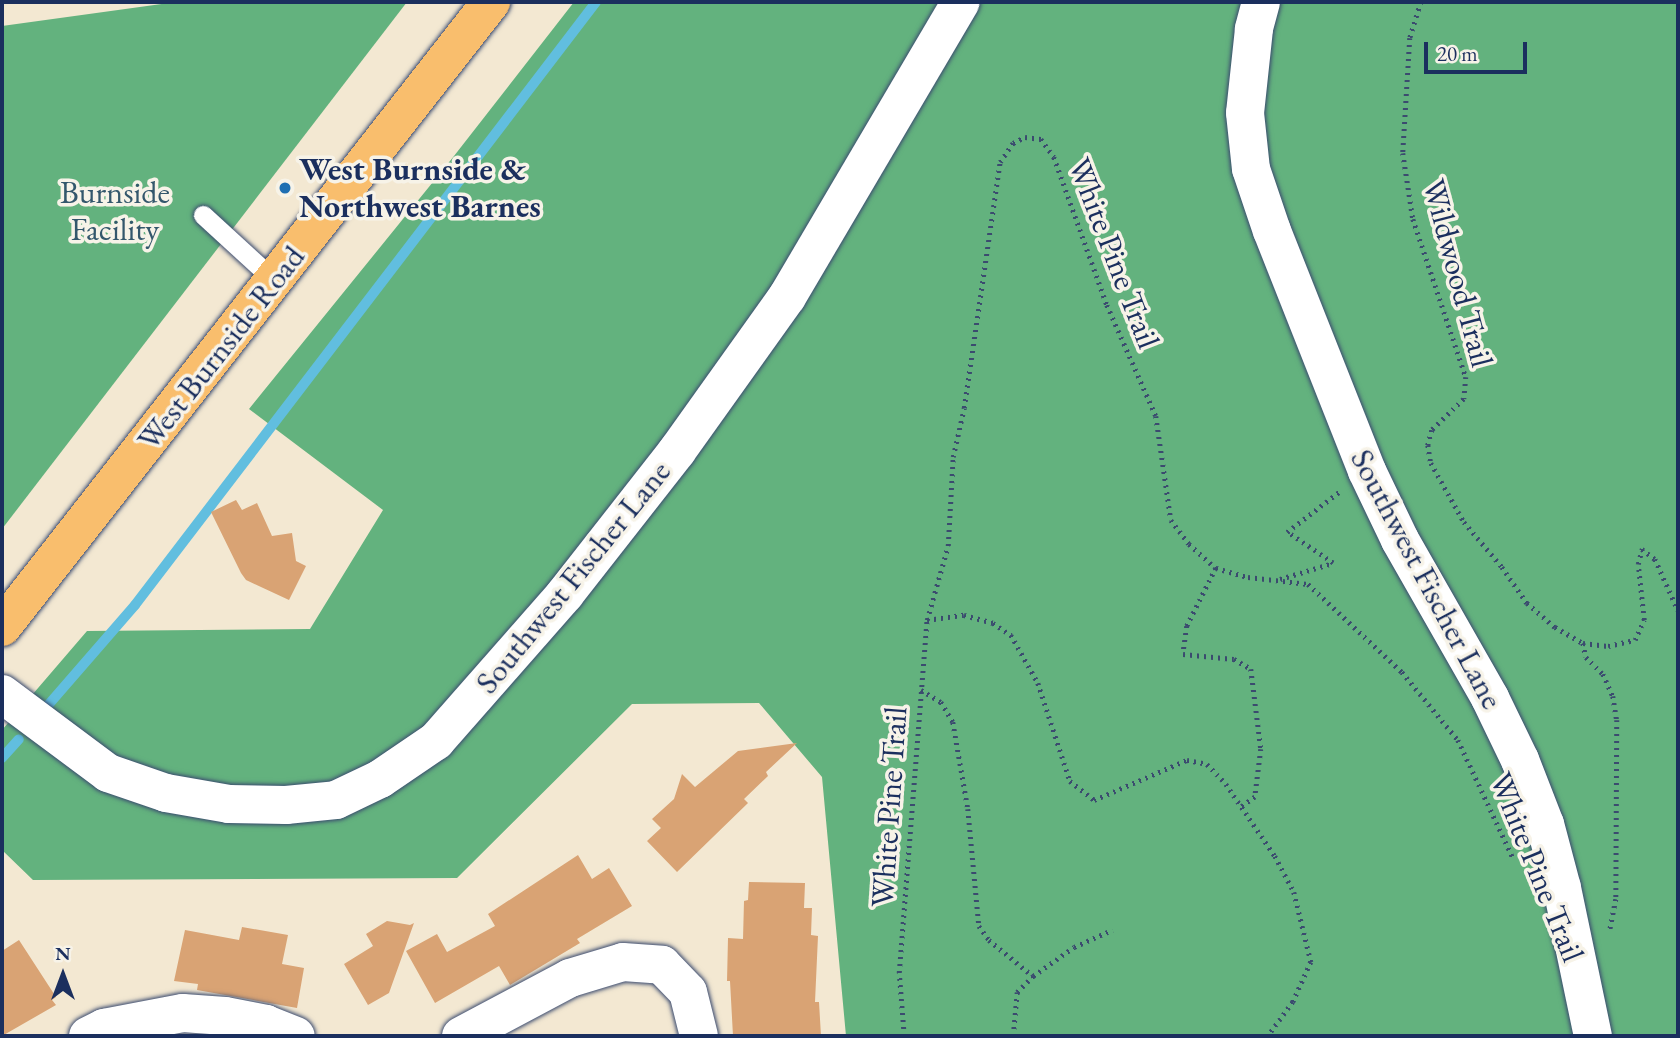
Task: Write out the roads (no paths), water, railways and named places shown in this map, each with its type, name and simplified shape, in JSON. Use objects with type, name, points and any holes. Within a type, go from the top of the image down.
[{"type":"main road","name":"West Burnside Road","points":[[2,627],[491,2]]},
{"type":"street","name":"Southwest Fischer Lane","points":[[2,694],[108,773],[166,793],[229,804],[286,805],[335,800],[380,779],[436,741],[573,583],[677,451],[787,297],[961,2]]},
{"type":"street","name":"Southwest Fischer Lane","points":[[1261,2],[1254,29],[1245,113],[1251,169],[1272,231],[1367,471],[1400,540],[1490,698],[1520,760],[1545,824],[1562,888],[1594,1036]]},
{"type":"street","points":[[461,1036],[569,978],[624,962],[662,965],[688,992],[699,1036]]},
{"type":"street","points":[[89,1036],[104,1028],[183,1013],[225,1016],[266,1024],[296,1036]]},
{"type":"lane","points":[[203,215],[274,280]]},
{"type":"waterway","points":[[43,711],[135,605],[596,2]]},
{"type":"waterway","points":[[2,758],[19,739]]},
{"type":"place","name":"West Burnside & Northwest Barnes","points":[[285,188]]},
{"type":"park label","name":"Burnside Facility","points":[[115,212]]}]
